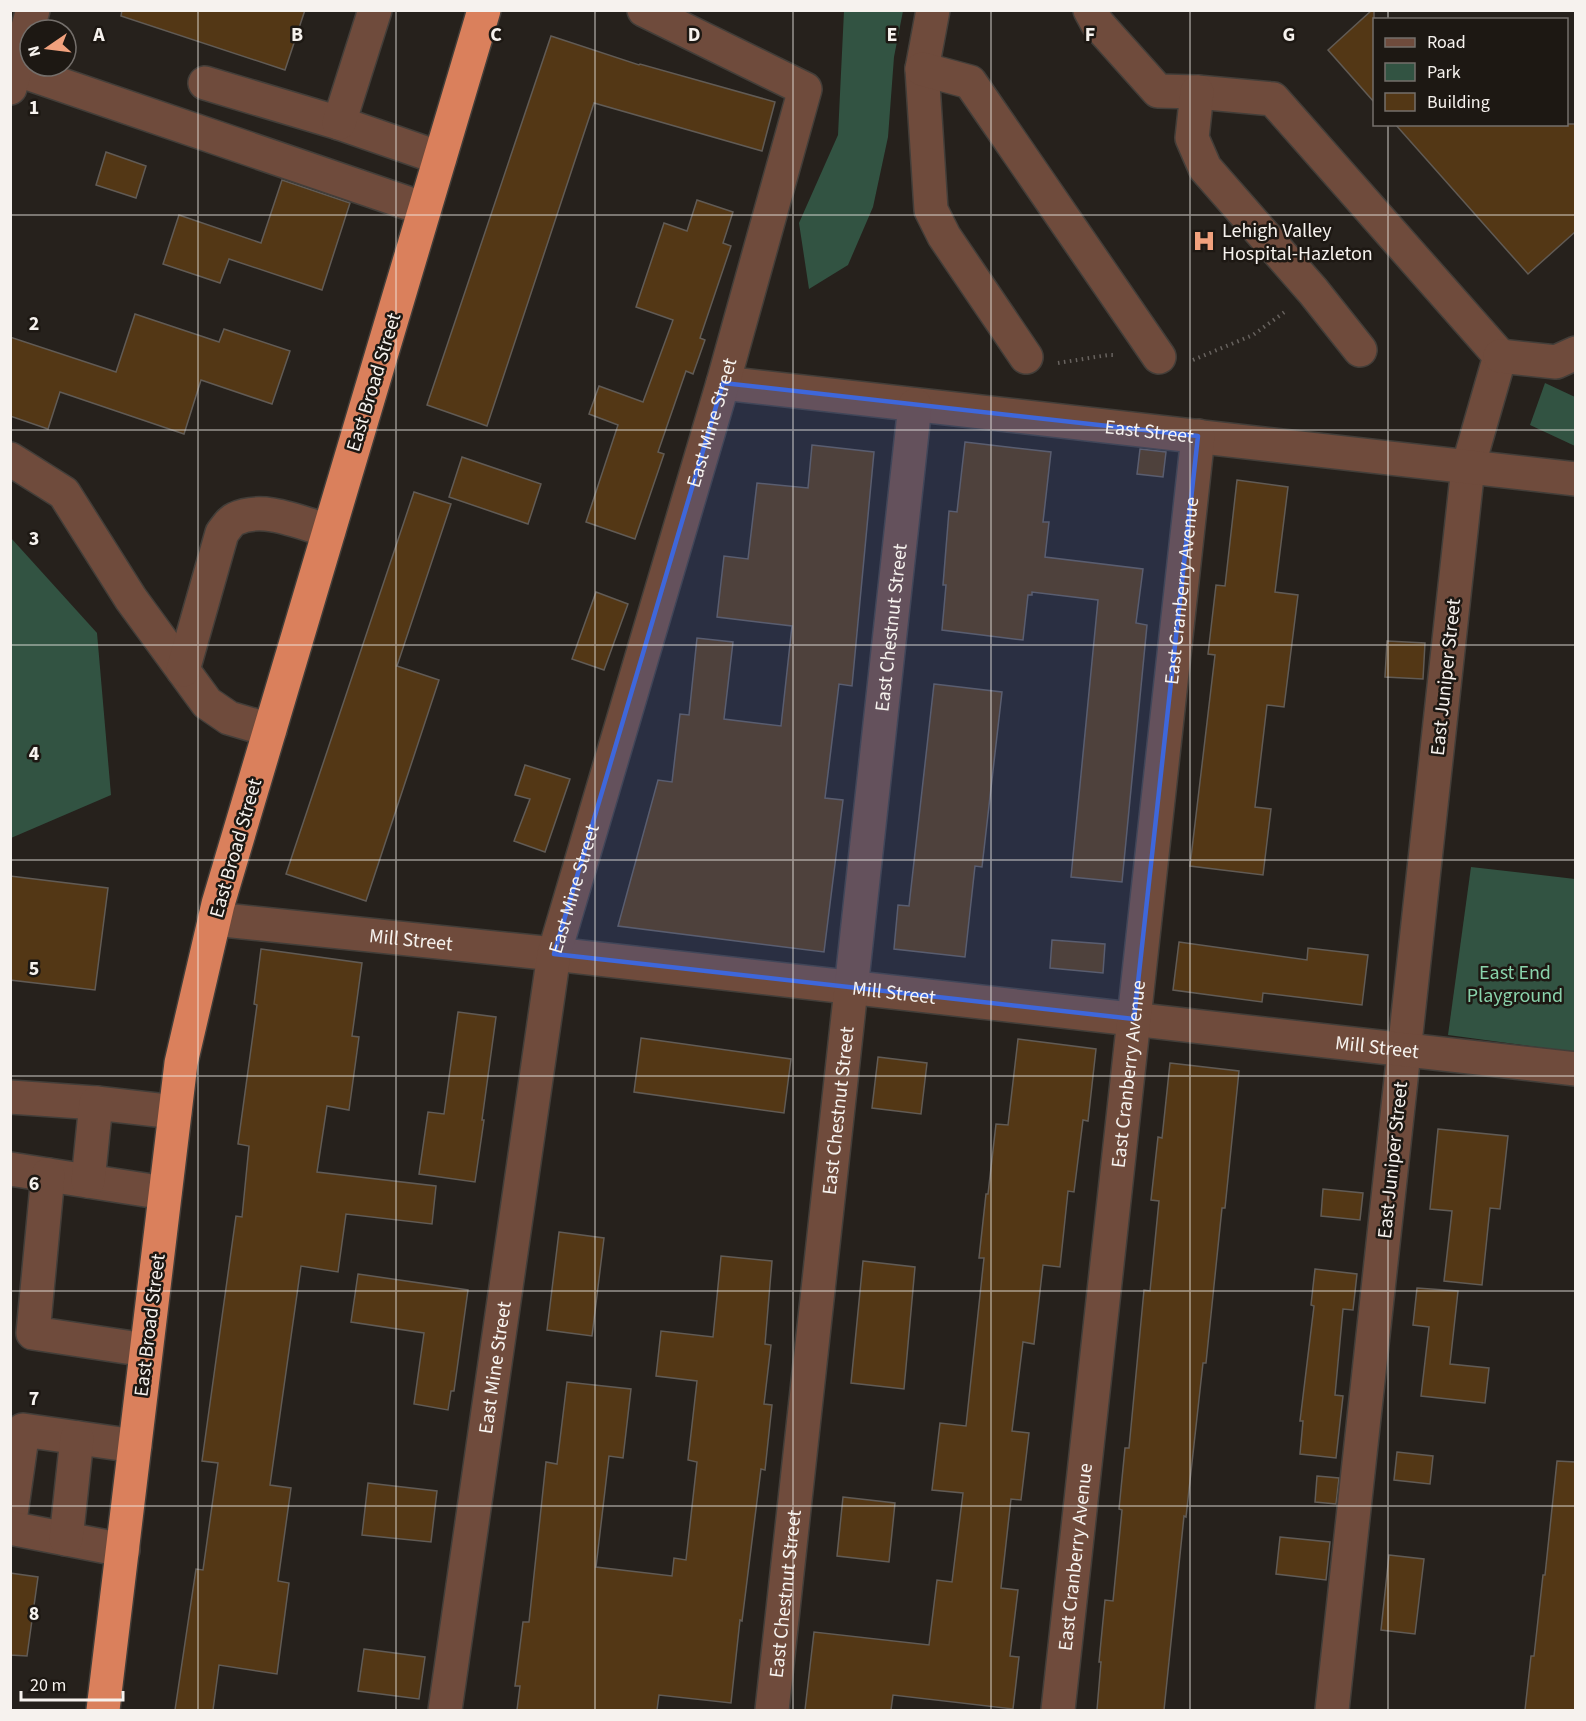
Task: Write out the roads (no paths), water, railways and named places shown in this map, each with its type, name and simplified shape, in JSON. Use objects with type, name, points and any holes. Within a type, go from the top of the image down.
[{"type":"highway","name":"East Broad Street","points":[[104,1710],[181,1064],[214,919],[484,10]]},
{"type":"street","points":[[33,10],[13,79],[425,209]]},
{"type":"street","points":[[339,123],[375,10]]},
{"type":"street","name":"East Mine Street","points":[[446,1710],[554,954],[723,383],[805,89],[644,10]]},
{"type":"street","points":[[933,10],[922,69],[932,210],[944,236],[1026,357]]},
{"type":"street","points":[[1090,10],[1097,23],[1158,91],[1273,99],[1500,356],[1556,362],[1575,353]]},
{"type":"street","points":[[922,69],[970,82],[1159,357]]},
{"type":"street","points":[[205,83],[339,123],[440,158]]},
{"type":"street","points":[[1197,92],[1192,138],[1205,168],[1313,291],[1360,350]]},
{"type":"street","name":"East Juniper Street","points":[[1332,1710],[1468,467],[1500,356]]},
{"type":"street","name":"East Street","points":[[723,383],[1575,479]]},
{"type":"street","name":"East Chestnut Street","points":[[772,1710],[915,405]]},
{"type":"street","name":"East Cranberry Avenue","points":[[1058,1710],[1198,436]]},
{"type":"street","points":[[10,459],[64,493],[131,599],[207,703],[229,718],[270,730]]},
{"type":"street","points":[[183,670],[222,533],[233,519],[250,514],[269,514],[329,531]]},
{"type":"street","name":"Mill Street","points":[[214,919],[554,954],[1575,1069]]},
{"type":"street","points":[[10,1097],[96,1103],[175,1112]]},
{"type":"street","points":[[88,1181],[96,1103]]},
{"type":"street","points":[[10,1169],[165,1193]]},
{"type":"street","points":[[48,1175],[33,1333],[146,1350]]},
{"type":"street","points":[[10,1521],[22,1431],[135,1446]]},
{"type":"street","points":[[66,1539],[77,1438]]},
{"type":"street","points":[[10,1528],[123,1550]]},
{"type":"place","name":"Lehigh Valley Hospital-Hazleton","points":[[1204,241]]},
{"type":"park label","name":"East End Playground","points":[[1515,984]]}]
